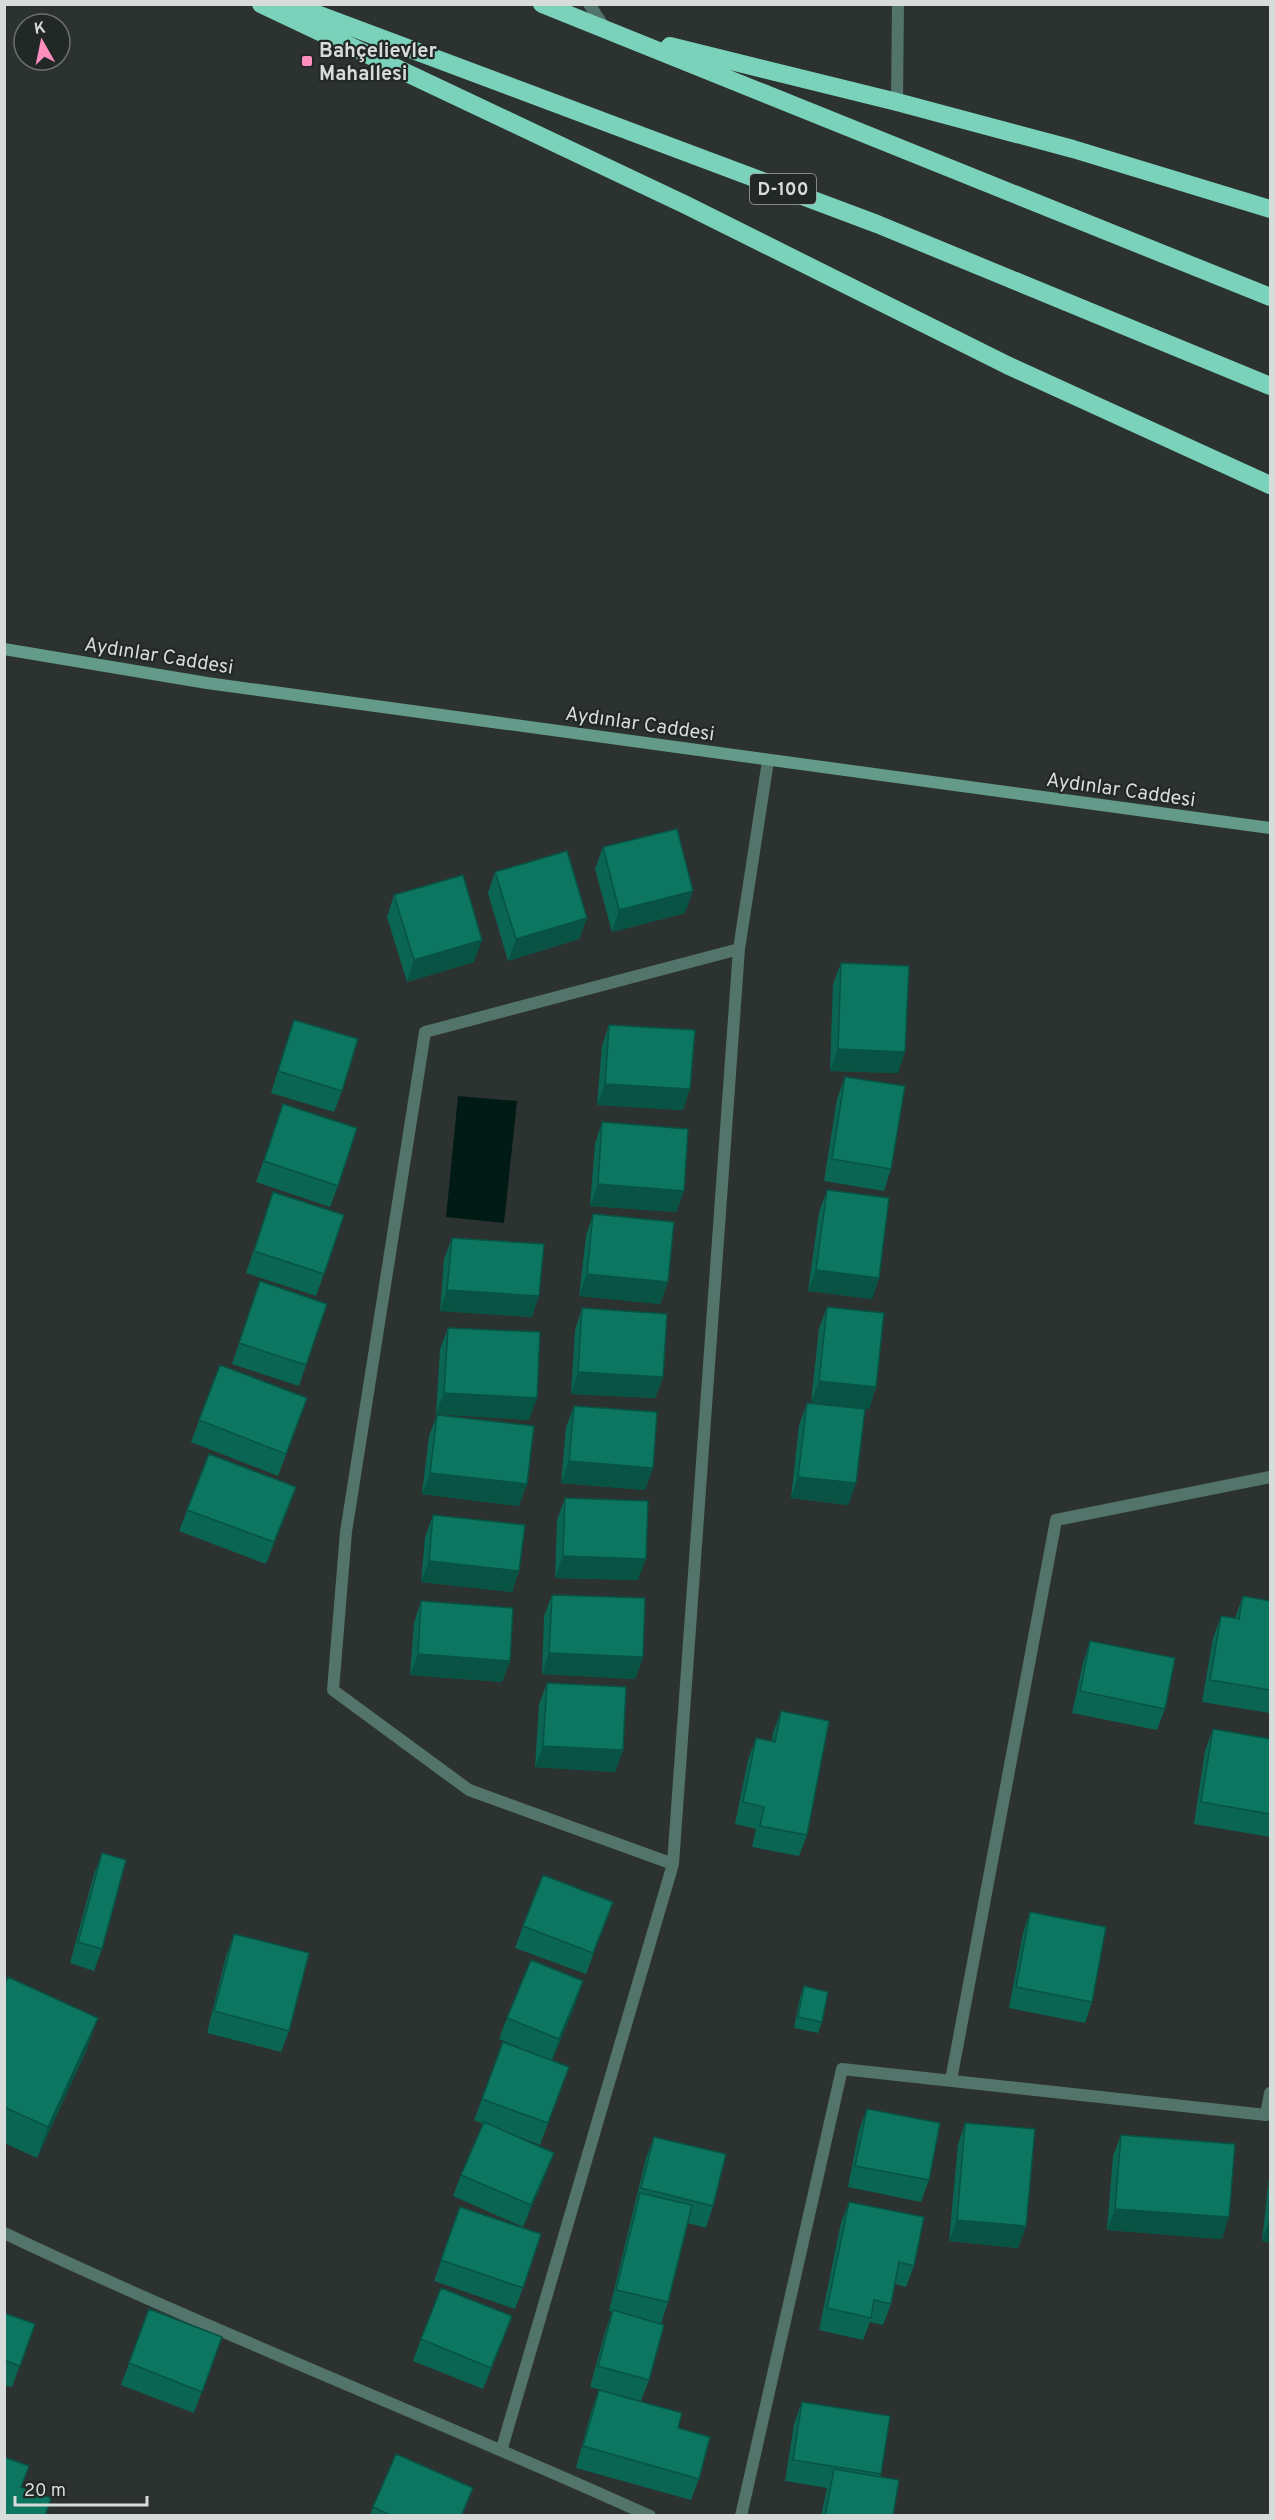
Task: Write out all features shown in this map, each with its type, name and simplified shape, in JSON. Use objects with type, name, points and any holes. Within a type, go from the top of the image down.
[{"type":"highway","points":[[261,4],[686,205],[1007,365],[1270,485]]},
{"type":"highway","name":"D-100","points":[[290,4],[877,224],[1270,386]]},
{"type":"highway","points":[[542,4],[1270,297]]},
{"type":"highway","points":[[606,30],[897,102],[1073,149],[1270,209]]},
{"type":"street","points":[[589,4],[606,30]]},
{"type":"street","points":[[897,102],[898,4]]},
{"type":"street","name":"Aydınlar Caddesi","points":[[4,649],[207,683],[1270,828]]},
{"type":"street","points":[[502,2448],[673,1864],[739,949],[768,761]]},
{"type":"street","points":[[673,1864],[469,1790],[333,1690],[346,1532],[425,1032],[739,949]]},
{"type":"street","points":[[951,2080],[1056,1520],[1270,1477]]},
{"type":"street","points":[[741,2516],[842,2069],[1266,2115],[1270,2093]]},
{"type":"street","points":[[4,2232],[112,2284],[502,2448],[650,2516]]},
{"type":"shaded area","points":[[458,1096],[517,1101],[504,1223],[446,1217]]},
{"type":"building","points":[[677,829],[693,891],[619,910],[603,847]]},
{"type":"building","points":[[567,851],[587,918],[516,939],[495,872]]},
{"type":"building","points":[[463,875],[482,940],[414,960],[394,895]]},
{"type":"building","points":[[841,963],[909,966],[905,1052],[838,1049]]},
{"type":"building","points":[[294,1020],[358,1039],[342,1091],[278,1071]]},
{"type":"building","points":[[609,1025],[695,1030],[690,1089],[605,1084]]},
{"type":"building","points":[[845,1077],[905,1086],[891,1169],[832,1159]]},
{"type":"building","points":[[283,1104],[357,1128],[338,1186],[264,1161]]},
{"type":"building","points":[[602,1122],[688,1129],[684,1191],[598,1184]]},
{"type":"building","points":[[827,1190],[889,1198],[879,1278],[816,1270]]},
{"type":"building","points":[[273,1192],[344,1215],[324,1274],[254,1251]]},
{"type":"building","points":[[593,1214],[674,1222],[668,1282],[587,1274]]},
{"type":"building","points":[[452,1238],[544,1244],[539,1296],[447,1290]]},
{"type":"building","points":[[260,1281],[327,1304],[306,1365],[239,1343]]},
{"type":"building","points":[[827,1307],[884,1313],[876,1387],[819,1381]]},
{"type":"building","points":[[582,1308],[667,1314],[663,1377],[578,1372]]},
{"type":"building","points":[[448,1328],[540,1332],[537,1398],[444,1393]]},
{"type":"building","points":[[220,1365],[307,1398],[286,1454],[199,1420]]},
{"type":"building","points":[[807,1403],[865,1409],[856,1483],[798,1477]]},
{"type":"building","points":[[574,1406],[657,1412],[653,1468],[569,1461]]},
{"type":"building","points":[[437,1415],[534,1426],[527,1484],[430,1473]]},
{"type":"building","points":[[209,1454],[296,1487],[274,1542],[187,1510]]},
{"type":"building","points":[[565,1498],[648,1501],[646,1559],[563,1556]]},
{"type":"building","points":[[433,1515],[525,1525],[519,1571],[429,1561]]},
{"type":"building","points":[[552,1595],[645,1598],[643,1657],[549,1653]]},
{"type":"building","points":[[1243,1596],[1270,1601],[1270,1690],[1210,1680],[1221,1616],[1239,1619]]},
{"type":"building","points":[[421,1601],[513,1608],[510,1661],[418,1654]]},
{"type":"building","points":[[1090,1641],[1175,1658],[1165,1709],[1080,1691]]},
{"type":"building","points":[[547,1683],[626,1687],[623,1750],[543,1746]]},
{"type":"building","points":[[781,1711],[829,1721],[807,1835],[760,1826],[764,1807],[743,1802],[756,1738],[775,1742]]},
{"type":"building","points":[[1213,1729],[1270,1739],[1270,1814],[1201,1802]]},
{"type":"building","points":[[102,1853],[126,1860],[102,1949],[78,1942]]},
{"type":"building","points":[[543,1875],[613,1902],[593,1953],[523,1926]]},
{"type":"building","points":[[1030,1912],[1106,1927],[1092,2002],[1016,1987]]},
{"type":"building","points":[[234,1934],[309,1953],[289,2031],[214,2011]]},
{"type":"building","points":[[531,1960],[583,1981],[559,2039],[507,2018]]},
{"type":"building","points":[[8,1977],[98,2018],[48,2127],[4,2107],[4,1985]]},
{"type":"building","points":[[804,1986],[828,1992],[822,2022],[798,2017]]},
{"type":"building","points":[[503,2042],[569,2067],[548,2123],[482,2099]]},
{"type":"building","points":[[867,2109],[940,2123],[929,2180],[855,2166]]},
{"type":"building","points":[[484,2122],[554,2153],[531,2205],[461,2175]]},
{"type":"building","points":[[965,2123],[1035,2129],[1026,2226],[957,2220]]},
{"type":"building","points":[[1121,2135],[1235,2144],[1229,2217],[1115,2209]]},
{"type":"building","points":[[654,2137],[726,2154],[713,2206],[641,2188]]},
{"type":"building","points":[[640,2193],[692,2205],[668,2302],[616,2290]]},
{"type":"building","points":[[849,2202],[924,2217],[914,2266],[899,2262],[891,2304],[874,2300],[871,2318],[827,2308]]},
{"type":"building","points":[[460,2207],[541,2234],[523,2288],[441,2260]]},
{"type":"building","points":[[441,2288],[512,2316],[491,2368],[421,2339]]},
{"type":"building","points":[[149,2309],[222,2337],[202,2392],[129,2363]]},
{"type":"building","points":[[613,2310],[664,2325],[649,2380],[598,2366]]},
{"type":"building","points":[[4,2313],[35,2324],[20,2366],[4,2360]]},
{"type":"building","points":[[599,2390],[682,2413],[678,2428],[710,2437],[699,2479],[583,2446]]},
{"type":"building","points":[[802,2402],[890,2416],[881,2474],[793,2460]]},
{"type":"building","points":[[396,2454],[473,2488],[461,2516],[392,2516],[373,2507]]},
{"type":"building","points":[[4,2457],[29,2466],[21,2487],[51,2498],[45,2516],[4,2516]]},
{"type":"building","points":[[834,2469],[899,2480],[893,2516],[825,2516]]},
{"type":"place","name":"Bahçelievler Mahallesi","points":[[307,61]]}]
